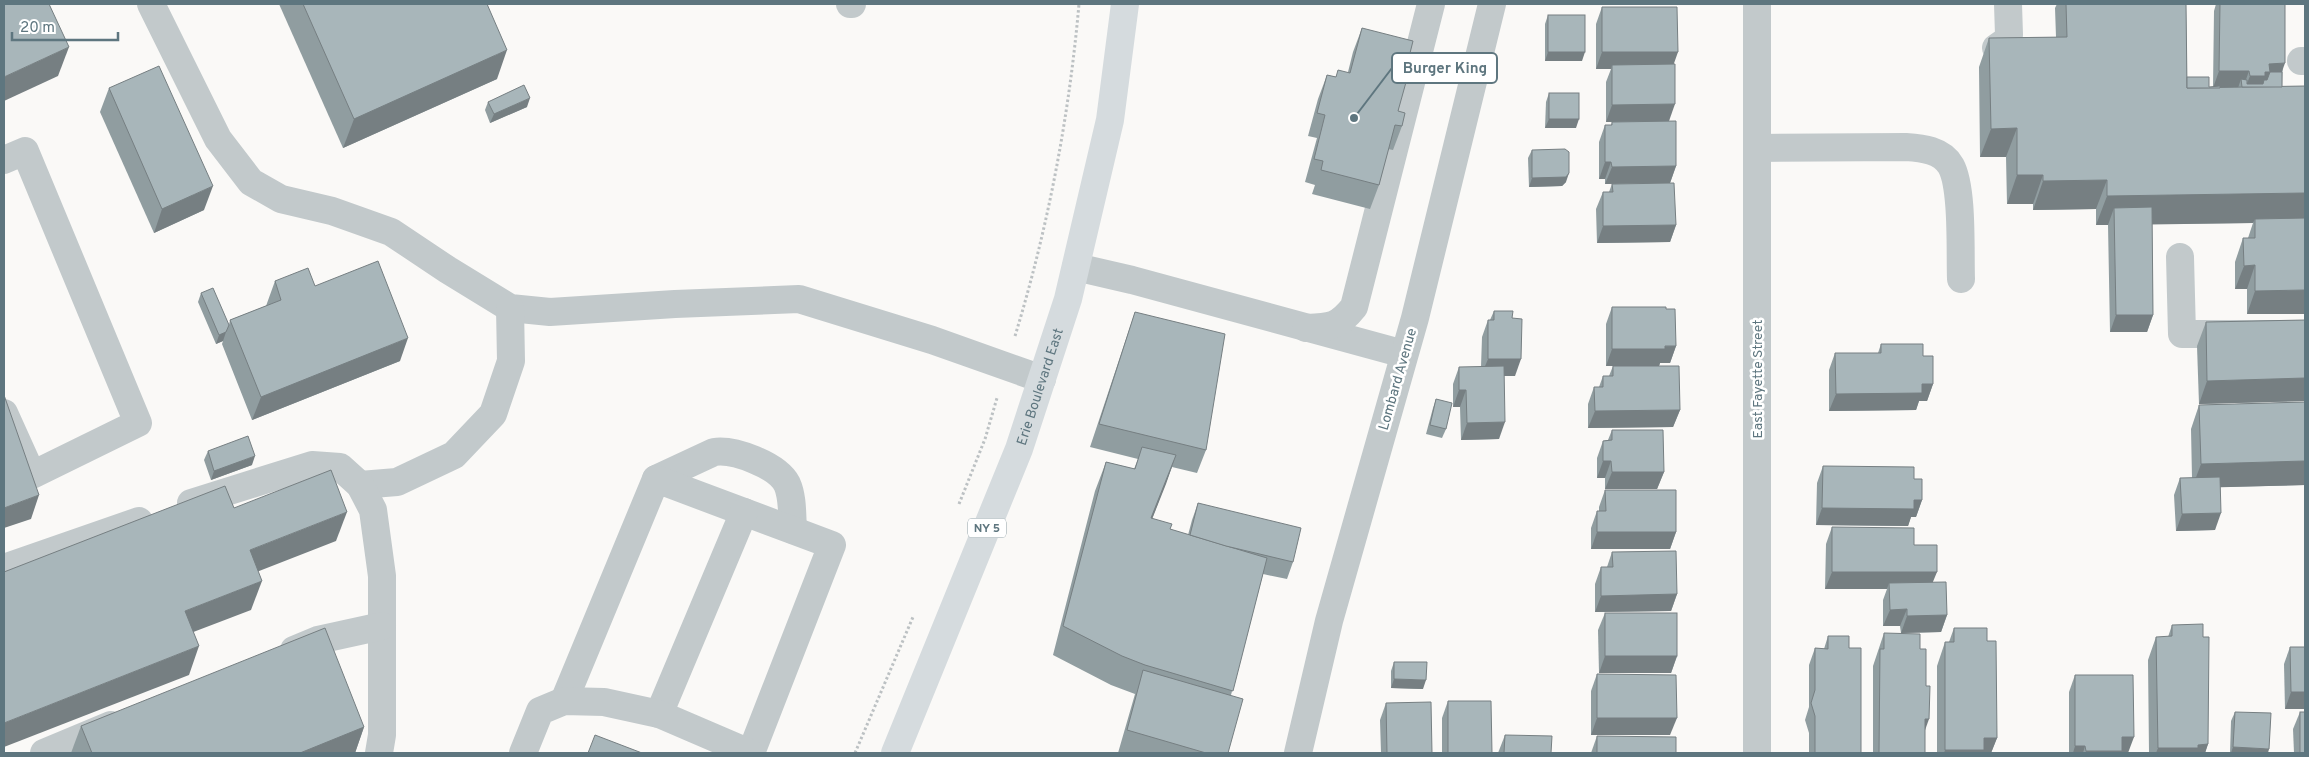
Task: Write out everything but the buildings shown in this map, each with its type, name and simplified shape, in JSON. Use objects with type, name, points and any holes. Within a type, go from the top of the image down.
[{"type":"main road","name":"Erie Boulevard East","points":[[895,753],[1019,450],[1068,299],[1110,120],[1125,4]]},
{"type":"street","points":[[151,4],[218,139],[251,182],[281,199],[332,211],[392,232],[448,270],[510,308],[550,312],[798,299],[932,340],[1042,379]]},
{"type":"street","points":[[1306,328],[1329,327],[1343,321],[1354,307],[1431,4]]},
{"type":"street","name":"Lombard Avenue","points":[[1298,753],[1329,621],[1404,354],[1492,4]]},
{"type":"street","name":"East Fayette Street","points":[[1757,4],[1757,753]]},
{"type":"street","points":[[1996,48],[2006,42],[2009,35],[2008,4]]},
{"type":"street","points":[[1757,148],[1906,147],[1923,148],[1936,153],[1951,166],[1959,198],[1961,279]]},
{"type":"street","points":[[4,160],[26,151],[138,423],[32,475],[4,413]]},
{"type":"street","points":[[2180,256],[2182,334],[2305,334]]},
{"type":"street","points":[[1076,267],[1404,354]]},
{"type":"street","points":[[360,485],[397,482],[454,455],[493,414],[511,361],[510,308]]},
{"type":"street","points":[[564,701],[656,479],[714,452],[723,451],[762,462],[786,483],[791,502],[792,530]]},
{"type":"street","points":[[4,568],[221,492],[312,465],[340,467],[360,485],[373,510],[382,576],[382,735],[379,753]]},
{"type":"street","points":[[523,753],[540,710],[564,701],[604,702],[660,714],[751,753],[832,545],[656,479]]},
{"type":"street","points":[[660,714],[744,512]]},
{"type":"street","points":[[272,659],[318,640],[382,626]]},
{"type":"street","points":[[44,753],[138,714]]},
{"type":"path","points":[[1029,290],[1057,175],[1076,44],[1079,4]]},
{"type":"path","points":[[956,510],[985,439]]},
{"type":"path","points":[[854,753],[917,608]]},
{"type":"place","name":"Burger King","points":[[1354,118]]}]
